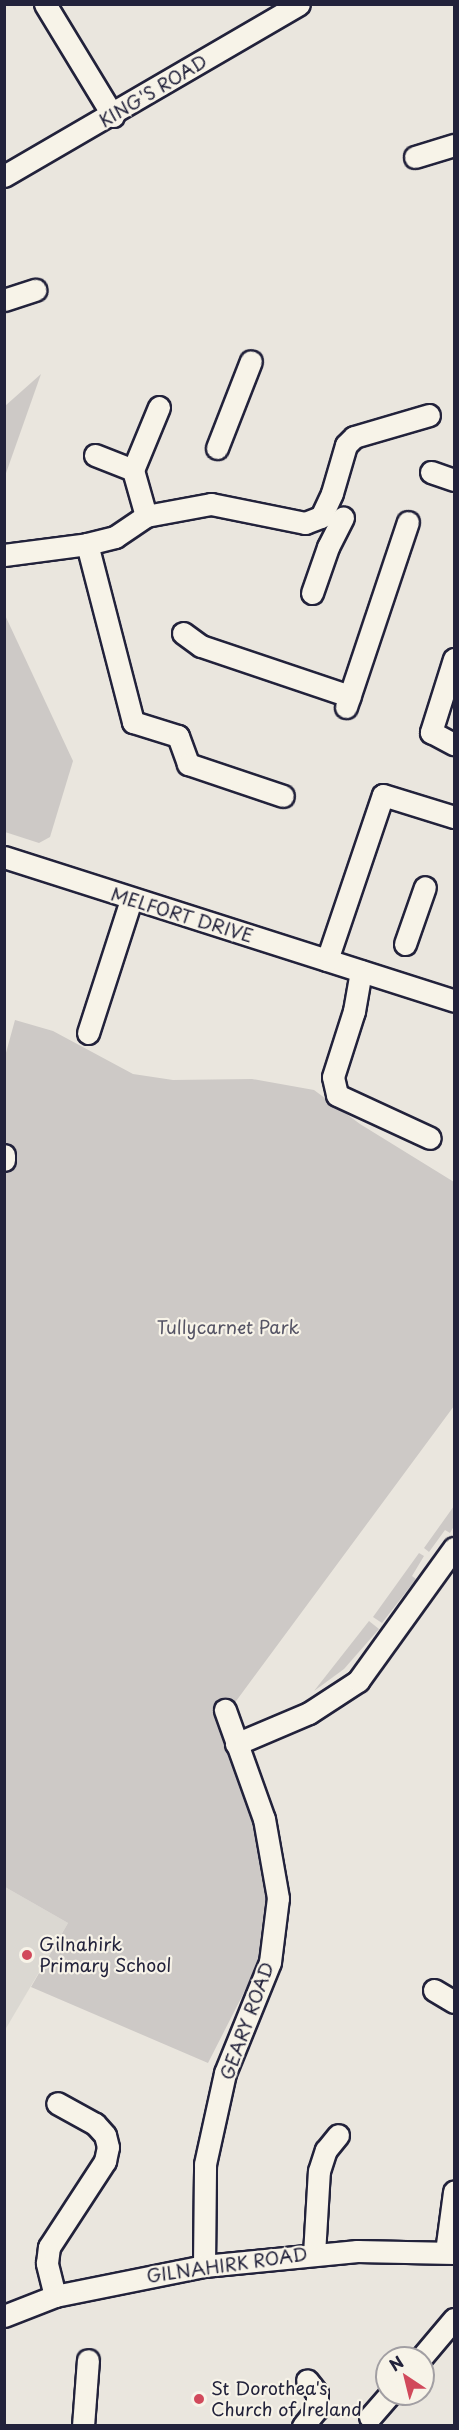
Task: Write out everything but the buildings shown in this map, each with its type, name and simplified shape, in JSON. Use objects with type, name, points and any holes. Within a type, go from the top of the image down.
[{"type":"street","points":[[45,4],[113,116]]},
{"type":"street","name":"KING'S ROAD","points":[[4,176],[113,116],[299,4]]},
{"type":"street","points":[[415,156],[454,146]]},
{"type":"street","points":[[4,300],[35,290]]},
{"type":"street","points":[[217,448],[251,361]]},
{"type":"street","points":[[146,516],[134,470],[159,407]]},
{"type":"street","points":[[4,555],[87,544],[115,537],[146,516],[211,504],[305,523],[321,517],[333,493],[346,444],[354,437],[429,415]]},
{"type":"street","points":[[95,455],[134,470]]},
{"type":"street","points":[[431,472],[454,480]]},
{"type":"street","points":[[312,593],[328,547],[343,518]]},
{"type":"street","points":[[183,633],[201,646],[348,702],[408,522]]},
{"type":"street","points":[[305,523],[313,538],[328,547]]},
{"type":"street","points":[[87,544],[133,722],[178,736],[188,764],[283,796]]},
{"type":"street","points":[[454,665],[431,732],[454,744]]},
{"type":"street","points":[[327,960],[383,795],[454,816]]},
{"type":"street","name":"MELFORT DRIVE","points":[[4,857],[131,900],[454,1001]]},
{"type":"street","points":[[405,944],[424,887]]},
{"type":"street","points":[[88,1034],[131,900]]},
{"type":"street","points":[[361,971],[354,1011],[333,1077],[337,1095],[430,1138]]},
{"type":"street","points":[[4,1155],[4,1160]]},
{"type":"street","points":[[236,1744],[309,1713],[358,1681],[454,1548]]},
{"type":"street","name":"GEARY ROAD","points":[[204,2266],[205,2164],[225,2073],[270,1962],[278,1898],[264,1819],[225,1710]]},
{"type":"street","points":[[434,1990],[454,2002]]},
{"type":"street","points":[[55,2296],[47,2263],[50,2247],[105,2161],[108,2147],[105,2135],[95,2124],[57,2103]]},
{"type":"street","points":[[314,2254],[319,2171],[326,2150],[338,2135]]},
{"type":"street","points":[[450,2253],[454,2192]]},
{"type":"street","name":"GILNAHIRK ROAD","points":[[4,2316],[55,2296],[204,2266],[314,2254],[450,2253]]},
{"type":"street","points":[[431,2346],[454,2319]]},
{"type":"street","points":[[83,2426],[88,2360]]},
{"type":"street","points":[[303,2426],[317,2409],[317,2393],[307,2380]]},
{"type":"street","points":[[370,2417],[380,2406]]},
{"type":"shaded area","name":"Gilnahirk Primary School","points":[[5,1887],[68,1923],[5,2030]]},
{"type":"green space","points":[[41,374],[5,476],[5,406]]},
{"type":"green space","points":[[4,613],[73,761],[50,837],[39,843],[5,832]]},
{"type":"green space","name":"Tullycarnet Park","points":[[15,1020],[53,1031],[133,1074],[173,1080],[252,1079],[314,1090],[360,1124],[454,1182],[454,1406],[228,1712],[280,1881],[261,1959],[208,2063],[31,1987],[68,1923],[5,1887],[4,1060]]},
{"type":"green space","points":[[454,1506],[454,1526],[450,1533],[445,1530],[429,1552],[424,1548]]},
{"type":"green space","points":[[419,1553],[424,1556],[412,1576],[416,1579],[382,1623],[373,1617]]},
{"type":"green space","points":[[369,1621],[379,1629],[344,1669],[314,1691]]},
{"type":"place","name":"Gilnahirk Primary School","points":[[27,1955]]},
{"type":"place","name":"St Dorothea's Church of Ireland","points":[[199,2399]]}]
